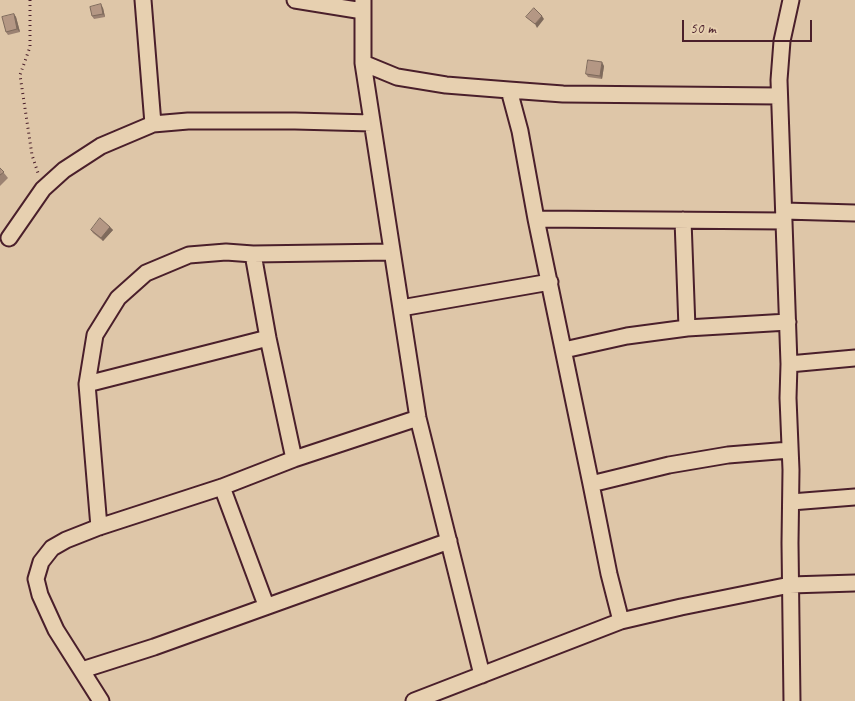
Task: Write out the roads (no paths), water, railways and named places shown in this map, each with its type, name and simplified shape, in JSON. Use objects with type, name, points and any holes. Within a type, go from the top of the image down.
[{"type":"street","points":[[143,0],[153,124]]},
{"type":"street","points":[[295,0],[363,6],[363,63],[418,418],[482,675]]},
{"type":"street","points":[[791,0],[782,41],[778,80],[789,364],[792,701]]},
{"type":"street","points":[[363,63],[397,77],[446,85],[509,90],[563,94],[779,96]]},
{"type":"street","points":[[509,90],[520,131],[536,219],[609,574],[621,621]]},
{"type":"street","points":[[9,238],[43,189],[64,170],[101,146],[153,124],[188,121],[295,120],[372,123]]},
{"type":"street","points":[[536,219],[683,220],[855,213]]},
{"type":"street","points":[[683,220],[687,328]]},
{"type":"street","points":[[99,527],[87,384],[95,336],[118,298],[146,273],[189,255],[226,252],[253,254],[392,252]]},
{"type":"street","points":[[253,254],[268,338],[294,459]]},
{"type":"street","points":[[401,308],[550,282]]},
{"type":"street","points":[[564,350],[627,336],[687,328],[788,322]]},
{"type":"street","points":[[87,384],[268,338]]},
{"type":"street","points":[[789,364],[855,358]]},
{"type":"street","points":[[101,701],[56,630],[40,595],[36,579],[40,562],[52,548],[66,540],[99,527],[222,487],[294,459],[418,418]]},
{"type":"street","points":[[591,484],[668,465],[728,455],[790,450]]},
{"type":"street","points":[[222,487],[266,605]]},
{"type":"street","points":[[791,502],[855,497]]},
{"type":"street","points":[[82,670],[154,647],[266,605],[449,541]]},
{"type":"street","points":[[414,701],[621,621],[790,585],[855,583]]}]
